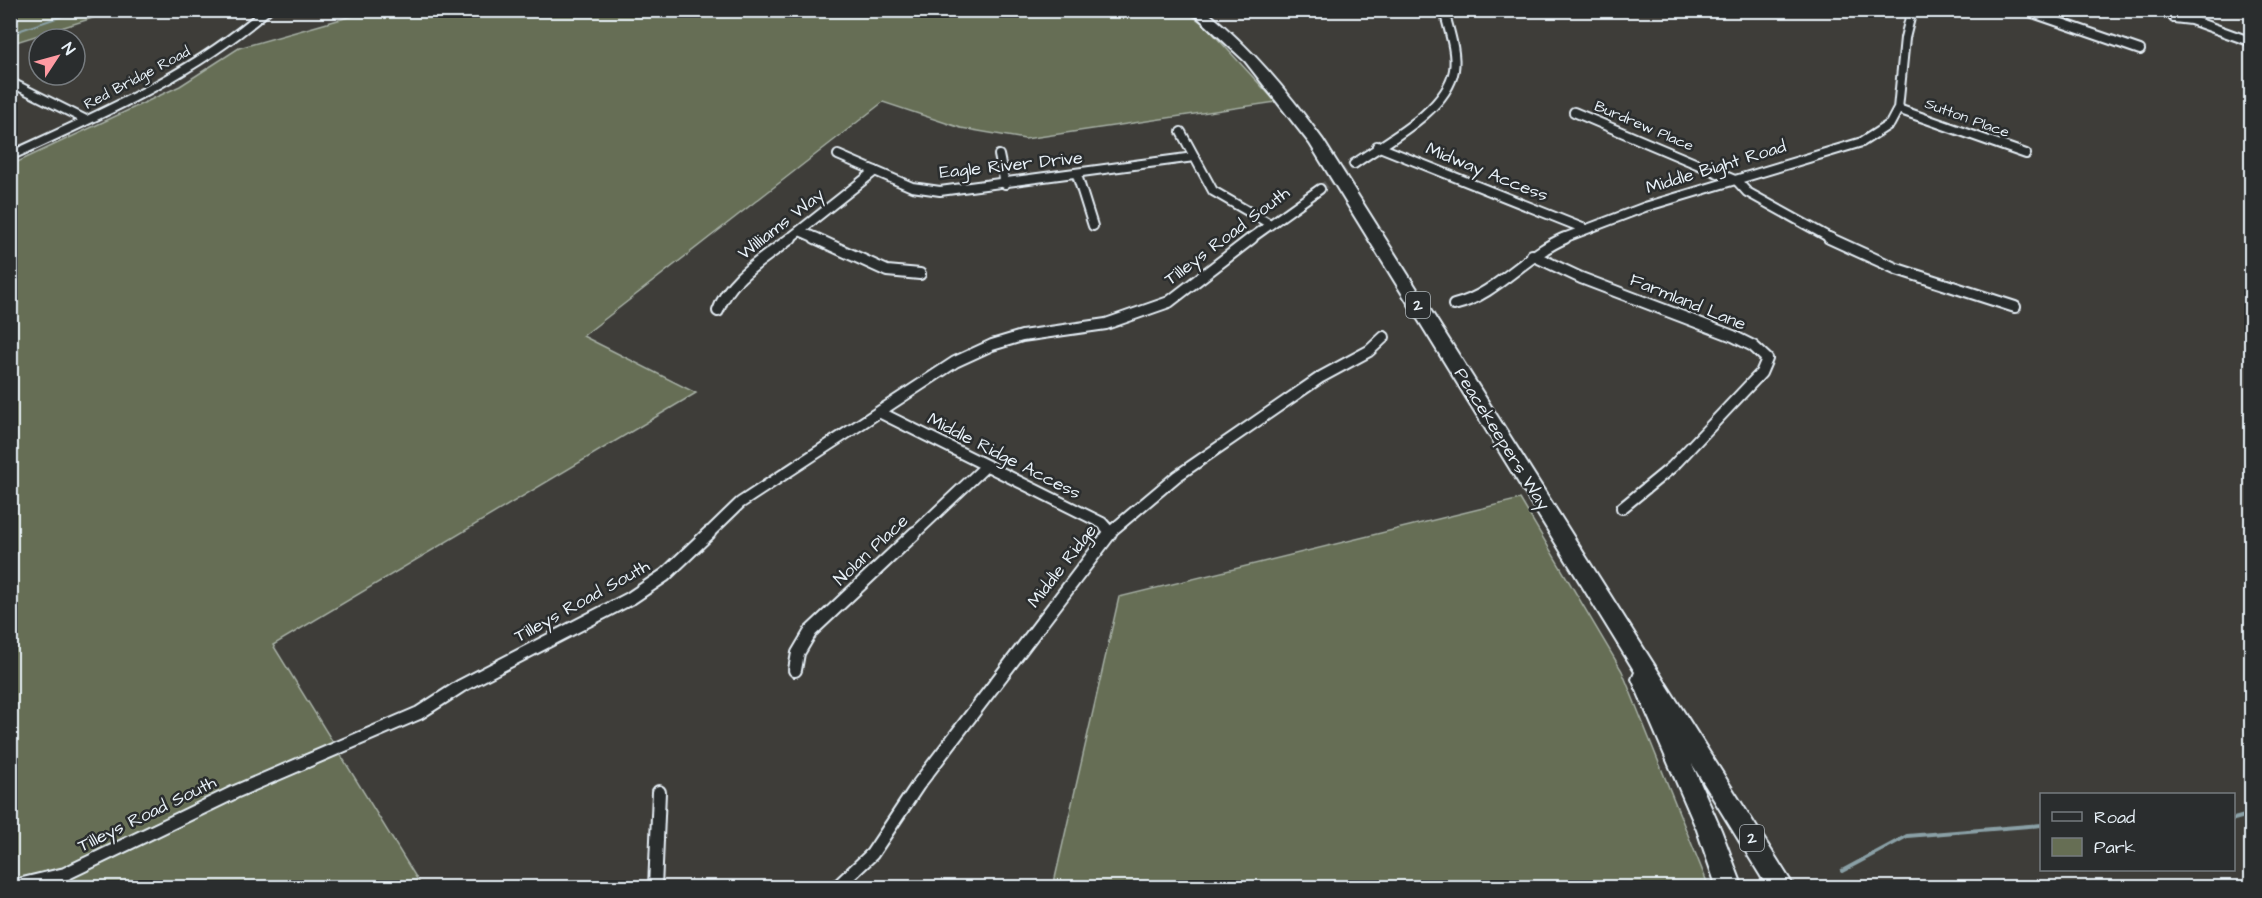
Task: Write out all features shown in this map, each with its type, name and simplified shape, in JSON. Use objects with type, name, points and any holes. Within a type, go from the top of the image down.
[{"type":"highway","name":"Peacekeepers Way","points":[[1196,10],[1212,22],[1264,74],[1317,139],[1387,256],[1783,888]]},
{"type":"highway","points":[[1616,619],[1709,830],[1730,888]]},
{"type":"highway","points":[[1722,788],[1796,888]]},
{"type":"street","name":"Red Bridge Road","points":[[10,156],[189,68],[243,32],[267,10]]},
{"type":"street","points":[[1354,164],[1425,114],[1448,87],[1454,70],[1444,10]]},
{"type":"street","points":[[1898,109],[1905,38],[1912,10]]},
{"type":"street","points":[[2024,10],[2140,50]]},
{"type":"street","points":[[2174,18],[2191,20],[2252,42]]},
{"type":"street","points":[[10,82],[86,120]]},
{"type":"street","name":"Sutton Place","points":[[1898,109],[2026,154]]},
{"type":"street","name":"Middle Bight Road","points":[[1454,305],[1471,301],[1532,255],[1585,229],[1645,207],[1862,142],[1890,124],[1898,109]]},
{"type":"street","name":"Burdrew Place","points":[[1574,112],[1737,181],[1747,192],[1877,262],[1922,280],[1961,289],[2015,308]]},
{"type":"street","points":[[1181,132],[1218,195],[1270,224]]},
{"type":"street","name":"Midway Access","points":[[1377,146],[1585,229]]},
{"type":"street","name":"Eagle River Drive","points":[[838,155],[907,185],[928,190],[951,191],[1194,157]]},
{"type":"street","points":[[999,155],[1005,184]]},
{"type":"street","name":"Williams Way","points":[[718,311],[723,296],[730,287],[875,171]]},
{"type":"street","points":[[1077,175],[1093,226]]},
{"type":"street","name":"Tilleys Road South","points":[[10,887],[65,874],[235,792],[419,713],[461,686],[631,598],[665,575],[740,503],[882,413],[955,362],[992,345],[1022,336],[1106,324],[1169,302],[1270,224],[1320,189]]},
{"type":"street","points":[[800,231],[887,271],[921,274]]},
{"type":"street","name":"Farmland Lane","points":[[1532,255],[1581,278],[1733,336],[1753,346],[1767,359],[1761,373],[1686,453],[1622,508]]},
{"type":"street","name":"Middle Ridge","points":[[836,888],[872,854],[918,785],[1110,532],[1177,476],[1321,377],[1369,351],[1384,337]]},
{"type":"street","name":"Middle Ridge Access","points":[[882,413],[1102,523],[1110,532]]},
{"type":"street","name":"Nolan Place","points":[[795,670],[798,653],[811,631],[986,466]]},
{"type":"street","points":[[655,888],[659,792]]},
{"type":"green space","points":[[11,10],[115,10],[64,27],[27,27],[27,39],[16,42],[11,54]]},
{"type":"green space","points":[[362,11],[1185,11],[1205,25],[1276,102],[1025,139],[961,128],[883,102],[583,336],[696,393],[273,645],[422,887],[11,888],[11,165],[180,86],[239,48],[359,14]]},
{"type":"green space","points":[[1520,499],[1622,671],[1709,887],[1053,887],[1119,597]]},
{"type":"waterway","points":[[10,38],[21,30],[80,10]]},
{"type":"waterway","points":[[2235,819],[2252,814]]},
{"type":"waterway","points":[[1842,871],[1907,836],[2040,825]]},
{"type":"tunnel","points":[[1320,189],[1354,164]]}]
